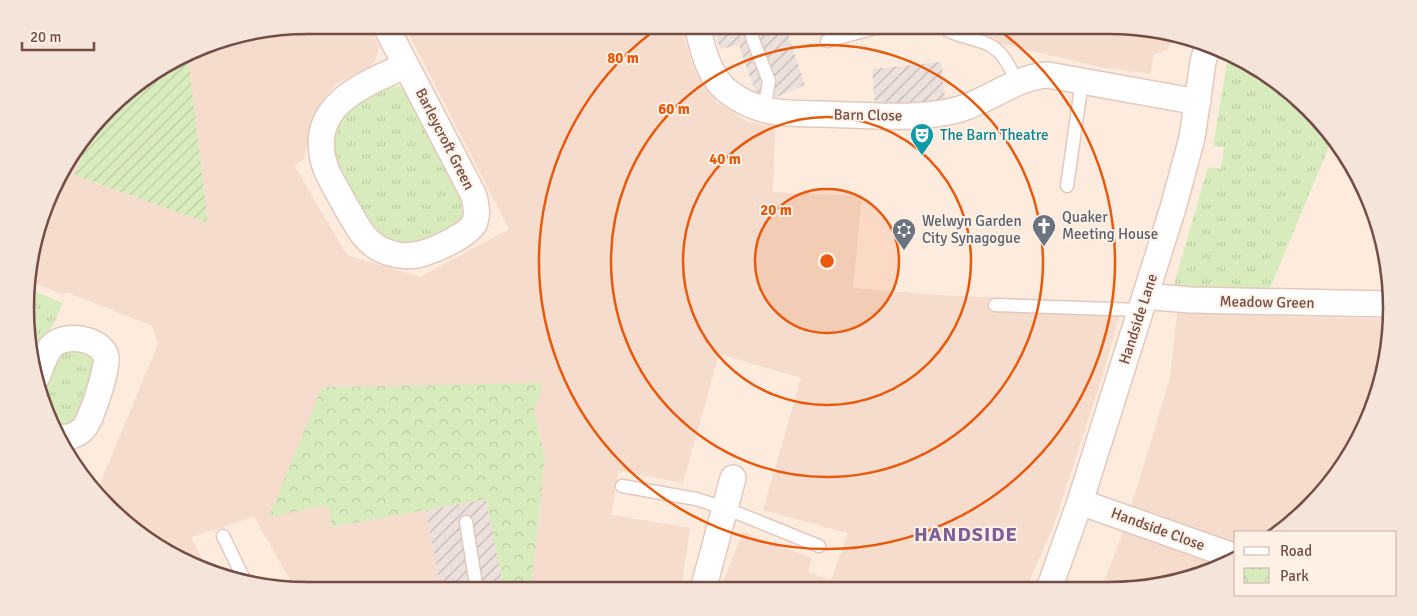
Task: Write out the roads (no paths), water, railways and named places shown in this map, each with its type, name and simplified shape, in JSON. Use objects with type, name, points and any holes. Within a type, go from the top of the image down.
[{"type":"street","name":"Barleycroft Green","points":[[390,34],[406,65],[474,196],[477,212],[474,223],[468,232],[427,252],[407,256],[389,253],[362,236],[327,170],[322,154],[322,137],[325,122],[334,108],[350,93],[406,65]]},
{"type":"street","name":"Barn Close","points":[[699,34],[705,57],[721,85],[732,95],[764,110],[782,113],[878,116],[929,115],[977,104],[1017,82],[1036,76],[1048,75],[1198,102]]},
{"type":"street","name":"Handside Lane","points":[[1051,582],[1080,502],[1175,200],[1192,138],[1206,52]]},
{"type":"street","name":"Meadow Green","points":[[1143,303],[1190,300],[1383,304]]},
{"type":"street","points":[[41,369],[51,347],[64,339],[85,340],[100,347],[106,355],[107,365],[103,380],[84,428],[74,436],[66,437]]},
{"type":"street","points":[[705,582],[733,478]]},
{"type":"street","name":"Handside Close","points":[[1080,502],[1229,554]]},
{"type":"lane","points":[[751,34],[769,81],[764,110]]},
{"type":"lane","points":[[827,40],[851,34]]},
{"type":"lane","points":[[955,34],[973,39],[998,51],[1017,82]]},
{"type":"lane","points":[[1067,186],[1082,81]]},
{"type":"lane","points":[[995,305],[1143,303]]},
{"type":"lane","points":[[622,486],[696,499],[725,508],[819,546]]},
{"type":"lane","points":[[466,522],[476,582]]},
{"type":"lane","points":[[223,536],[242,574]]},
{"type":"place","name":"The Barn Theatre","points":[[922,156]]},
{"type":"place","name":"Quaker Meeting House","points":[[1044,247]]},
{"type":"place","name":"Welwyn Garden City Synagogue","points":[[904,251]]},
{"type":"district","name":"HANDSIDE","points":[[966,534]]}]
